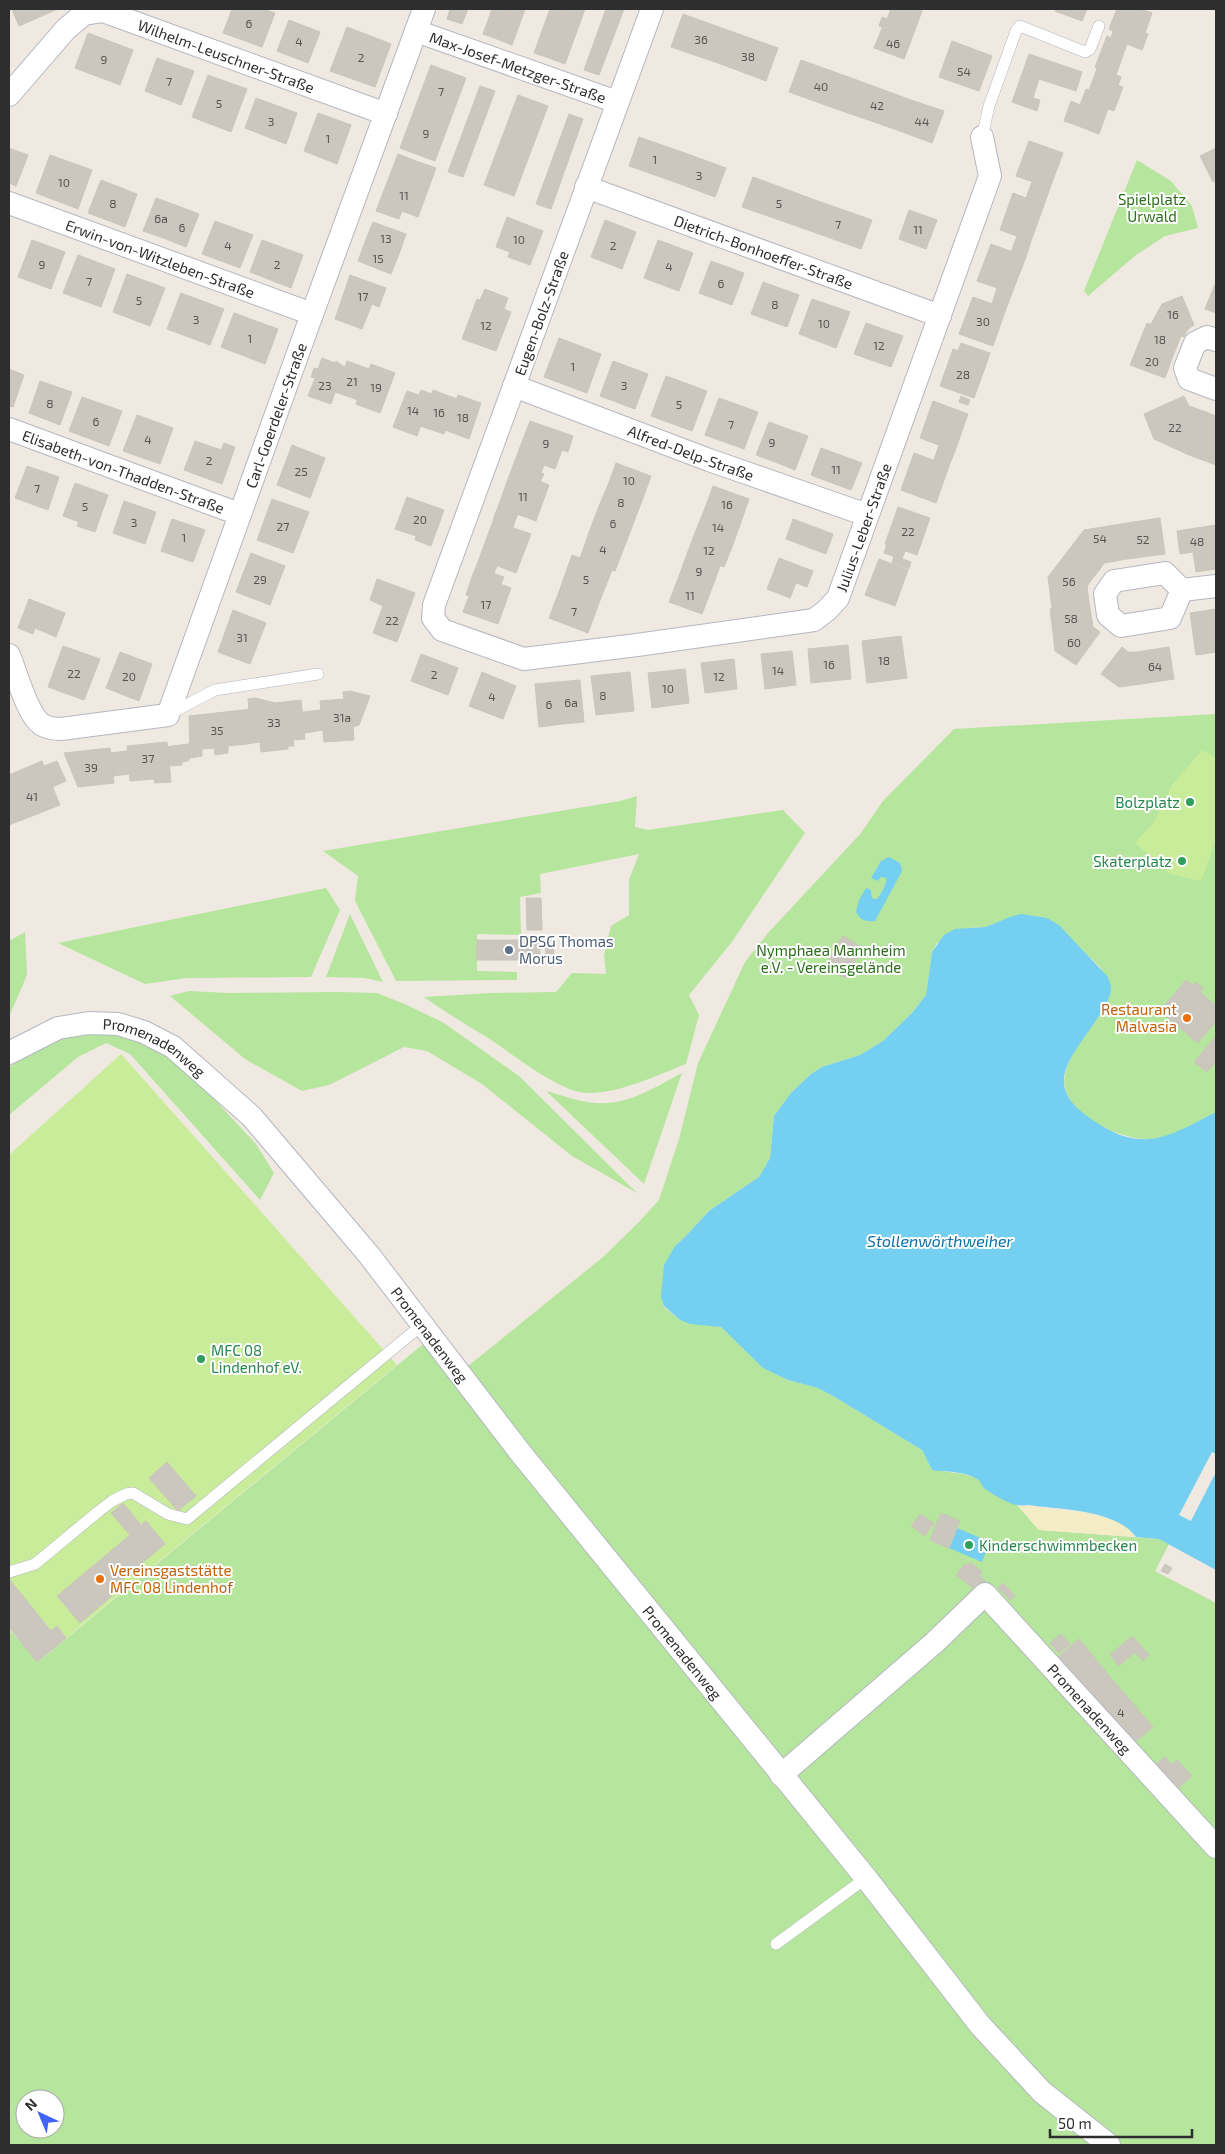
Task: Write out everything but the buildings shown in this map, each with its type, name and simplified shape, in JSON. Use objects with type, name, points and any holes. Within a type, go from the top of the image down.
[{"type":"street","name":"Carl-Goerdeler-Straße","points":[[168,715],[424,9]]},
{"type":"street","name":"Eugen-Bolz-Straße","points":[[433,618],[434,605],[652,9]]},
{"type":"street","name":"Wilhelm-Leuschner-Straße","points":[[9,95],[66,29],[84,14],[103,12],[386,114]]},
{"type":"street","name":"Max-Josef-Metzger-Straße","points":[[416,30],[617,102]]},
{"type":"street","name":"Julius-Leber-Straße","points":[[433,618],[442,630],[524,659],[814,620],[828,610],[838,598],[990,176],[982,137]]},
{"type":"street","name":"Dietrich-Bonhoeffer-Straße","points":[[586,187],[940,316]]},
{"type":"street","name":"Erwin-von-Witzleben-Straße","points":[[9,203],[312,314]]},
{"type":"street","points":[[1216,340],[1208,337],[1195,343],[1185,368],[1189,379],[1216,389]]},
{"type":"street","name":"Alfred-Delp-Straße","points":[[514,386],[709,460],[867,515]]},
{"type":"street","name":"Elisabeth-von-Thadden-Straße","points":[[9,429],[240,514]]},
{"type":"street","points":[[1182,590],[1216,586]]},
{"type":"street","points":[[9,655],[32,714],[41,724],[52,729],[168,715]]},
{"type":"street","name":"Promenadenweg","points":[[9,1053],[58,1028],[89,1023],[118,1024],[144,1032],[173,1047],[252,1117],[368,1255],[519,1450],[866,1878],[980,2025],[1042,2092],[1110,2145]]},
{"type":"street","name":"Promenadenweg","points":[[781,1775],[934,1643],[985,1594],[1216,1847]]},
{"type":"lane","points":[[982,137],[989,106],[1016,30],[1020,26],[1085,52],[1090,49],[1099,26]]},
{"type":"lane","points":[[168,715],[215,690],[318,674]]},
{"type":"lane","points":[[9,1572],[35,1564],[99,1510],[126,1494],[133,1493],[168,1514],[187,1519],[422,1324]]},
{"type":"lane","points":[[776,1944],[866,1878]]},
{"type":"green space","name":"Spielplatz Urwald","points":[[1137,160],[1171,181],[1192,206],[1198,228],[1165,236],[1136,255],[1088,296],[1084,291]]},
{"type":"green space","name":"Nymphaea Mannheim e.V. - Vereinsgelände","points":[[1216,714],[1216,1112],[1178,1132],[1153,1139],[1140,1139],[1125,1135],[1109,1130],[1094,1122],[1071,1101],[1065,1088],[1065,1074],[1078,1045],[1108,1002],[1100,967],[1069,937],[998,922],[986,927],[966,928],[937,943],[932,952],[926,995],[912,1013],[883,1041],[860,1055],[822,1067],[811,1074],[791,1093],[774,1116],[770,1158],[759,1177],[709,1211],[675,1246],[664,1307],[680,1320],[721,1327],[764,1368],[788,1380],[818,1388],[922,1450],[932,1470],[964,1474],[979,1479],[1003,1499],[1017,1505],[1039,1530],[1159,1539],[1169,1544],[1155,1571],[1216,1603],[1216,1838],[986,1582],[976,1590],[1216,1855],[1216,2145],[9,2145],[9,1629],[38,1662],[428,1340],[457,1375],[603,1257],[659,1200],[679,1139],[698,1063],[745,962],[768,933],[861,833],[883,801],[954,729]]},
{"type":"green space","points":[[1202,750],[1216,758],[1216,839],[1201,881],[1170,874],[1135,843],[1154,822],[1172,785]]},
{"type":"green space","points":[[637,796],[635,827],[648,830],[783,810],[805,833],[731,943],[689,995],[699,1015],[686,1064],[638,1083],[613,1090],[588,1093],[564,1087],[536,1071],[424,997],[556,992],[572,973],[606,974],[604,956],[611,926],[629,915],[629,880],[639,854],[540,874],[541,893],[520,897],[521,935],[477,934],[477,971],[517,972],[517,980],[396,981],[355,901],[358,876],[323,851],[620,801]]},
{"type":"green space","points":[[326,888],[340,910],[311,977],[187,978],[145,984],[58,943]]},
{"type":"green space","points":[[350,914],[383,982],[365,978],[326,977]]},
{"type":"green space","points":[[25,932],[27,975],[9,1017],[9,941]]},
{"type":"green space","points":[[189,991],[228,993],[377,993],[407,1005],[444,1023],[519,1076],[637,1193],[572,1156],[482,1084],[427,1051],[404,1047],[329,1085],[302,1091],[245,1059],[170,996]]},
{"type":"green space","points":[[85,1029],[142,1038],[197,1081],[256,1144],[274,1173],[260,1200],[130,1054],[106,1043],[78,1057],[9,1115],[9,1067],[47,1043]]},
{"type":"green space","name":"MFC 08 Lindenhof eV.","points":[[121,1054],[397,1365],[37,1662],[9,1628],[9,1155]]},
{"type":"green space","points":[[682,1073],[644,1184],[546,1091],[595,1103],[618,1102],[629,1099]]},
{"type":"sand","points":[[1017,1505],[1081,1512],[1106,1517],[1127,1528],[1136,1537],[1039,1530]]},
{"type":"water","points":[[889,857],[900,863],[901,873],[875,921],[864,920],[856,912],[859,900],[866,888],[871,890],[873,899],[879,897],[885,886],[886,878],[881,877],[878,881],[871,878],[881,861]]},
{"type":"water","name":"Stollenwörthweiher","points":[[1021,914],[1047,918],[1059,925],[1108,977],[1110,984],[1111,992],[1107,1003],[1077,1048],[1064,1075],[1064,1087],[1070,1100],[1082,1112],[1102,1126],[1118,1134],[1134,1138],[1148,1139],[1174,1133],[1216,1112],[1216,1570],[1159,1539],[1136,1537],[1127,1528],[1101,1516],[1087,1512],[1014,1504],[986,1490],[972,1476],[932,1470],[922,1450],[818,1388],[788,1380],[763,1368],[721,1327],[690,1324],[680,1320],[664,1306],[661,1297],[664,1265],[675,1246],[709,1211],[759,1177],[770,1158],[774,1116],[791,1093],[811,1074],[822,1067],[860,1055],[883,1041],[912,1013],[926,995],[932,952],[944,935],[955,929],[986,927]]},
{"type":"water","name":"Kinderschwimmbecken","points":[[957,1528],[990,1542],[982,1562],[949,1548]]},
{"type":"pier","points":[[1212,1452],[1216,1454],[1216,1472],[1191,1521],[1179,1515]]},
{"type":"place","name":"Bolzplatz","points":[[1190,802]]},
{"type":"place","name":"Skaterplatz","points":[[1182,861]]},
{"type":"place","name":"DPSG Thomas Morus","points":[[509,950]]},
{"type":"place","name":"Restaurant Malvasia","points":[[1187,1018]]},
{"type":"place","name":"MFC 08 Lindenhof eV.","points":[[201,1359]]},
{"type":"place","name":"Kinderschwimmbecken","points":[[969,1545]]},
{"type":"place","name":"Vereinsgaststätte MFC 08 Lindenhof","points":[[100,1579]]}]
